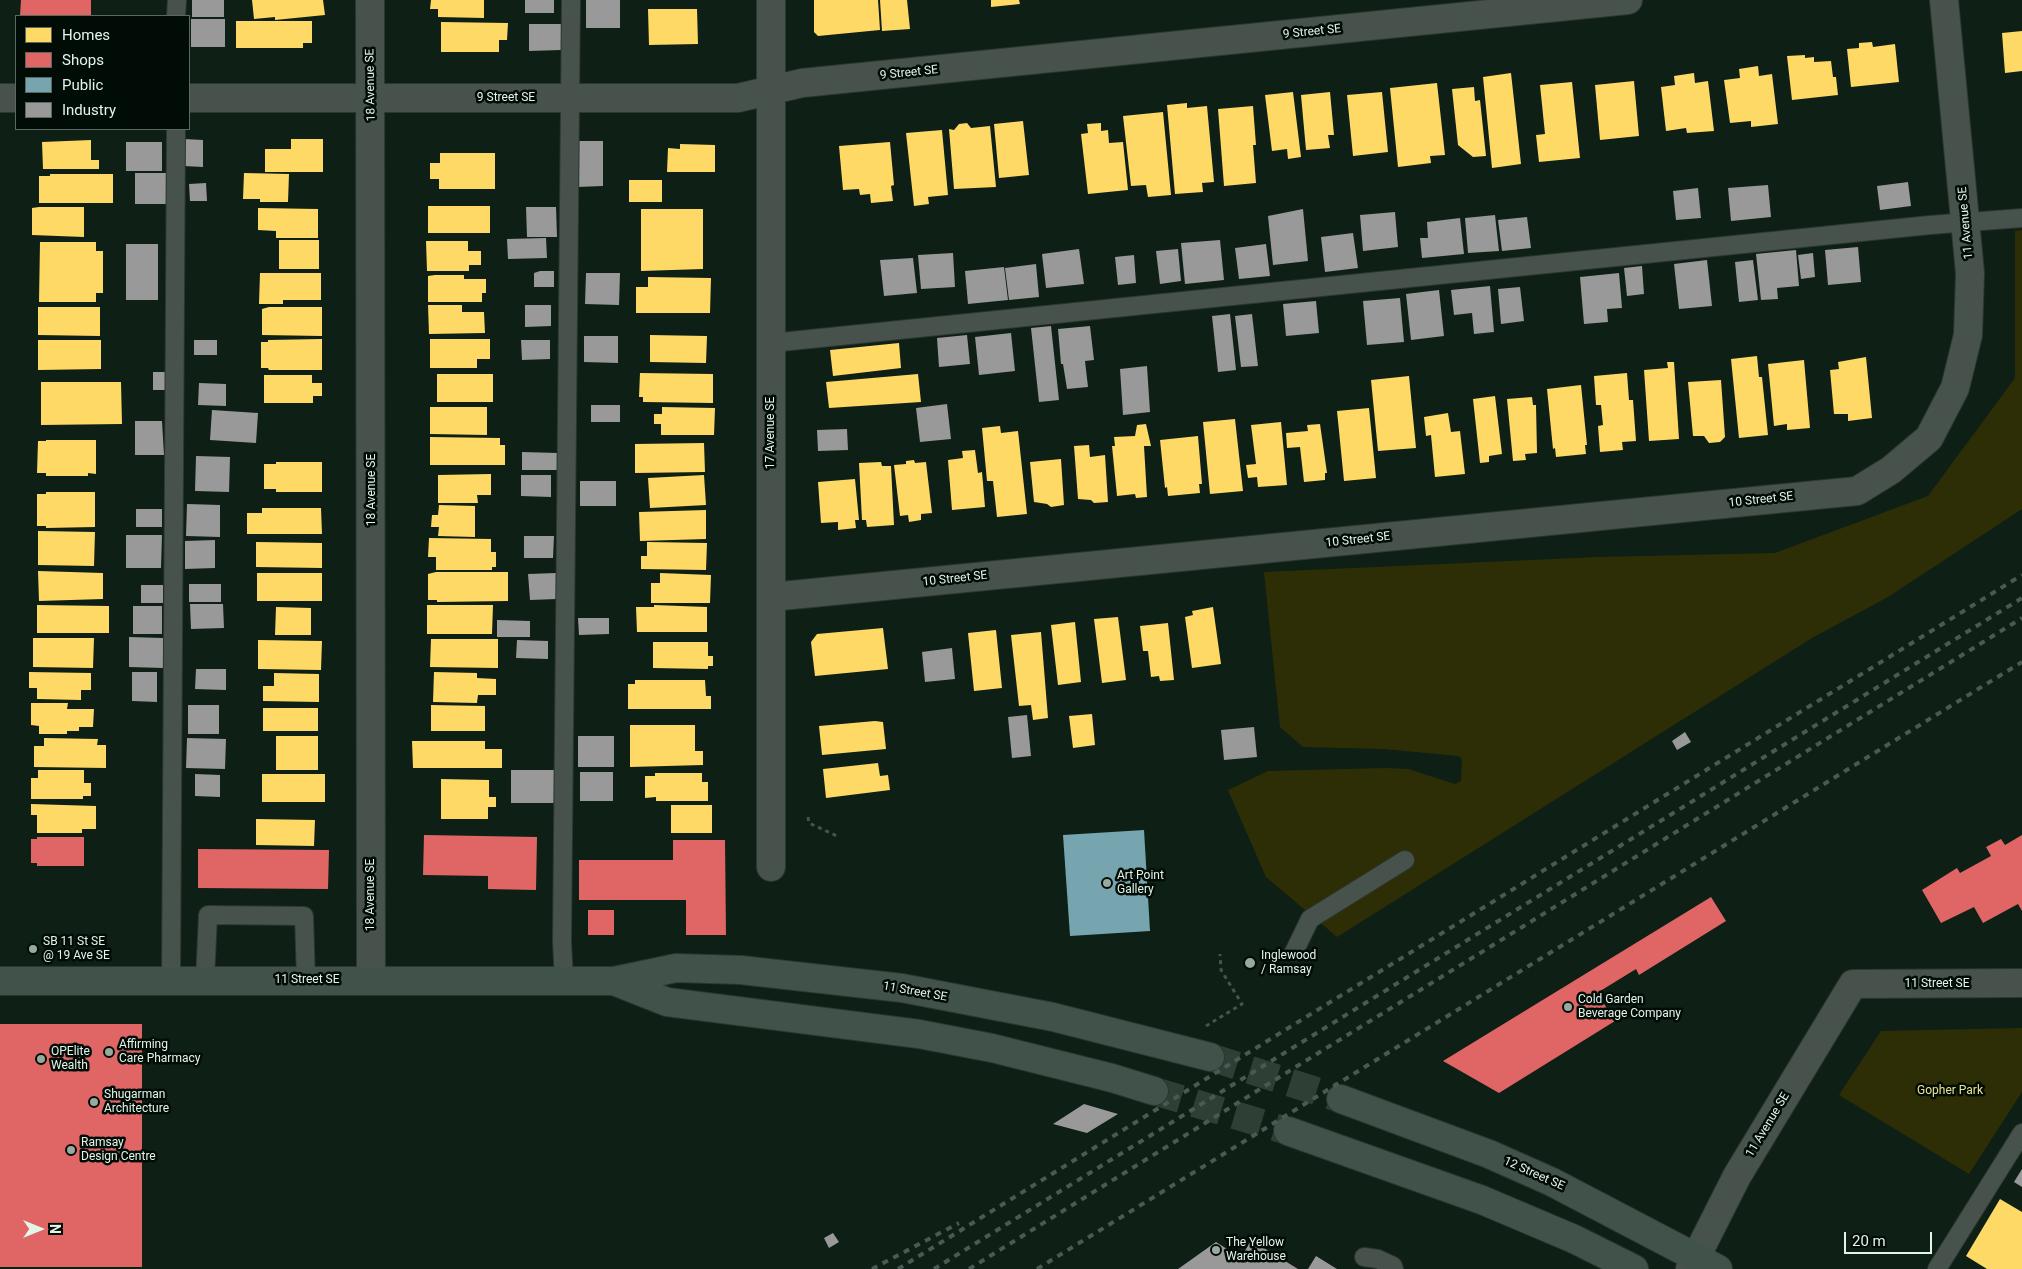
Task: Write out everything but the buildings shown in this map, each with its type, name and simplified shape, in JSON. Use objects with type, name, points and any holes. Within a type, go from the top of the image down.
[{"type":"street","name":"18 Avenue SE","points":[[370,0],[371,980]]},
{"type":"street","name":"17 Avenue SE","points":[[771,0],[771,867]]},
{"type":"street","name":"9 Street SE","points":[[190,98],[738,98],[802,83],[1628,0]]},
{"type":"street","name":"11 Avenue SE","points":[[1929,438],[1955,388],[1968,335],[1970,274],[1944,0]]},
{"type":"street","points":[[0,98],[15,98]]},
{"type":"street","name":"10 Street SE","points":[[771,597],[1857,490],[1891,470],[1929,438]]},
{"type":"street","name":"11 Street SE","points":[[0,980],[614,981],[676,968],[793,974],[902,988],[1053,1017],[1210,1057]]},
{"type":"street","name":"11 Street SE","points":[[614,981],[667,1002],[919,1034],[992,1048],[1112,1078],[1154,1091]]},
{"type":"street","name":"11 Street SE","points":[[1853,984],[2022,983]]},
{"type":"street","name":"11 Avenue SE","points":[[1702,1265],[1737,1176],[1853,984]]},
{"type":"street","name":"12 Street SE","points":[[1341,1099],[1488,1154],[1552,1182],[1702,1265]]},
{"type":"street","points":[[1288,1131],[1482,1200],[1574,1239],[1634,1269]]},
{"type":"lane","points":[[176,0],[176,15]]},
{"type":"lane","points":[[564,980],[562,931],[571,0]]},
{"type":"lane","points":[[171,980],[176,130]]},
{"type":"lane","points":[[771,343],[1966,222],[2022,218]]},
{"type":"lane","points":[[1294,952],[1310,919],[1405,860]]},
{"type":"lane","points":[[205,980],[208,915],[304,916],[306,980]]},
{"type":"lane","points":[[1937,1269],[2022,1133]]},
{"type":"lane","points":[[1364,1257],[1378,1259],[1393,1266],[1394,1269]]},
{"type":"path","points":[[808,818],[809,823],[837,836]]},
{"type":"path","points":[[1204,1028],[1242,1004],[1221,970],[1220,954]]},
{"type":"green space","points":[[2022,230],[2022,509],[1888,597],[1812,638],[1337,937],[1266,877],[1228,790],[1268,771],[1408,769],[1455,784],[1461,781],[1462,759],[1458,756],[1384,749],[1303,747],[1280,727],[1264,572],[1598,557],[1775,553],[1928,496],[2015,378],[2015,231]]},
{"type":"green space","name":"Gopher Park","points":[[2022,1028],[2022,1092],[1969,1174],[1839,1095],[1881,1031]]},
{"type":"tunnel","points":[[1210,1057],[1341,1099]]},
{"type":"tunnel","points":[[1154,1091],[1288,1131]]},
{"type":"railway","points":[[898,1269],[2022,575]]},
{"type":"railway","points":[[934,1269],[2022,598]]},
{"type":"railway","points":[[969,1269],[2022,618]]},
{"type":"railway","points":[[1037,1269],[2022,662]]},
{"type":"railway","points":[[872,1269],[959,1223]]},
{"type":"place","name":"Art Point Gallery","points":[[1107,883]]},
{"type":"place","name":"SB 11 St SE @ 19 Ave SE","points":[[33,949]]},
{"type":"place","name":"Inglewood / Ramsay","points":[[1250,963]]},
{"type":"place","name":"Cold Garden Beverage Company","points":[[1568,1007]]},
{"type":"place","name":"Affirming Care Pharmacy","points":[[109,1052]]},
{"type":"place","name":"OPElite Wealth","points":[[41,1059]]},
{"type":"place","name":"Shugarman Architecture","points":[[94,1102]]},
{"type":"place","name":"Ramsay Design Centre","points":[[71,1150]]},
{"type":"place","name":"The Yellow Warehouse","points":[[1216,1250]]}]
